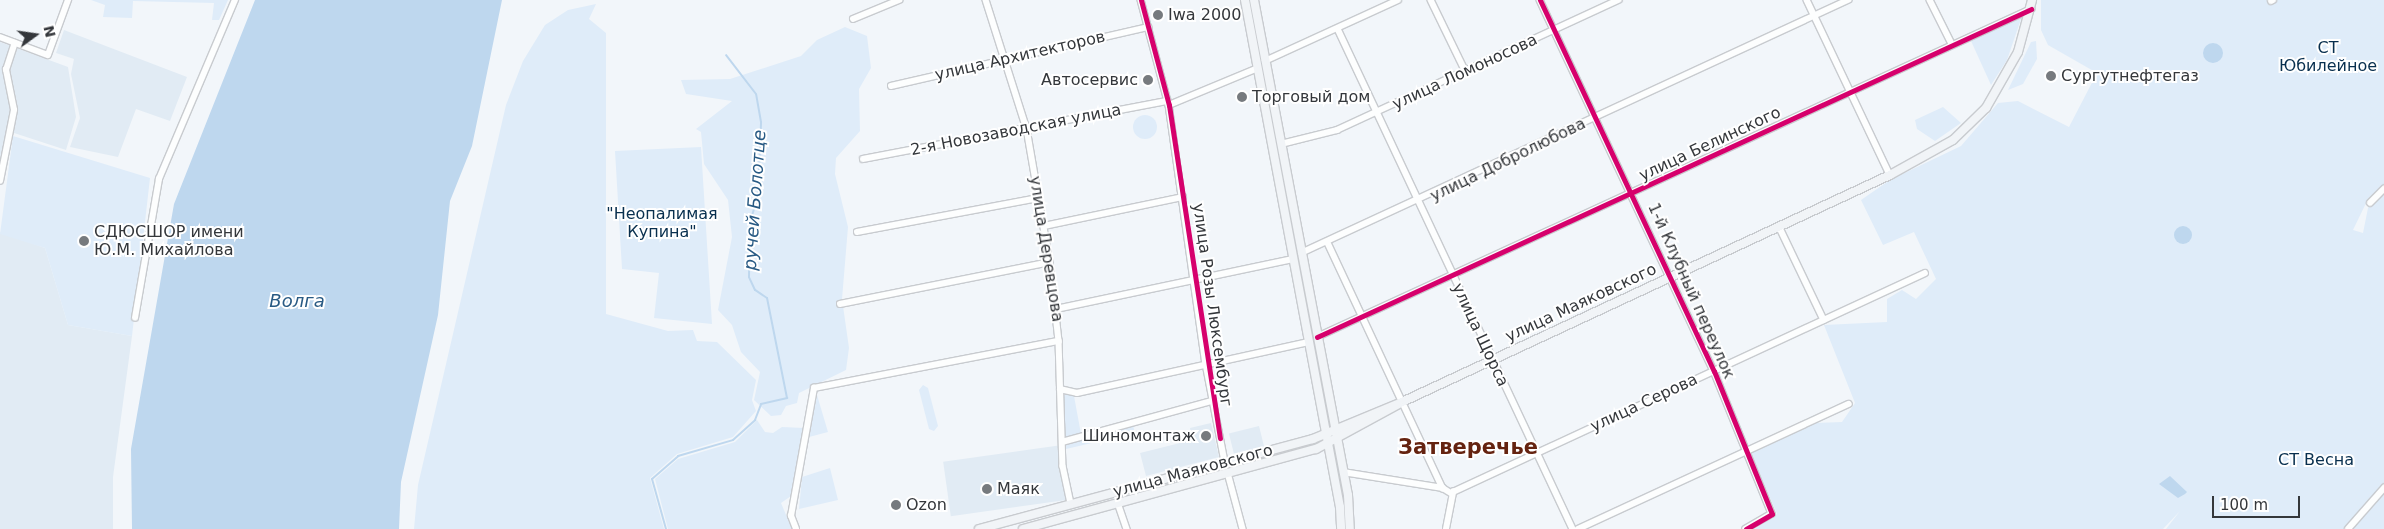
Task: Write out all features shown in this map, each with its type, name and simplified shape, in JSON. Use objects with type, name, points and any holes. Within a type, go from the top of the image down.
[{"type":"main road","points":[[1245,0],[1326,432],[1341,529]]},
{"type":"main road","points":[[1254,0],[1343,472],[1350,529]]},
{"type":"main road","name":"улица Маяковского","points":[[979,529],[1226,462],[1326,432],[1402,402],[1890,174],[1943,147],[1979,116],[2011,68],[2029,19],[2032,0]]},
{"type":"main road","points":[[1255,53],[1265,61]]},
{"type":"main road","points":[[1258,68],[1268,75]]},
{"type":"main road","points":[[1291,246],[1301,254]]},
{"type":"main road","points":[[1294,260],[1304,267]]},
{"type":"main road","name":"улица Маяковского","points":[[1023,529],[1328,445],[1402,402]]},
{"type":"street","points":[[0,37],[48,55],[68,0]]},
{"type":"street","points":[[135,318],[159,179],[234,0]]},
{"type":"street","points":[[853,19],[899,0]]},
{"type":"street","name":"улица Деревцова","points":[[986,0],[1027,129],[1044,226],[1056,310],[1059,341],[1062,442],[1071,504]]},
{"type":"street","name":"улица Розы Люксембург","points":[[1141,0],[1169,103],[1206,364],[1226,462]]},
{"type":"street","points":[[1265,61],[1398,0]]},
{"type":"street","points":[[1431,0],[1466,72]]},
{"type":"street","name":"1-й Клубный переулок","points":[[1540,0],[1671,275],[1714,371],[1772,514],[1748,529]]},
{"type":"street","name":"улица Ломоносова","points":[[1281,144],[1316,138],[1378,112],[1618,0]]},
{"type":"street","points":[[1807,0],[1890,174]]},
{"type":"street","name":"улица Добролюбова","points":[[1301,254],[1421,202],[1596,117],[1848,0]]},
{"type":"street","points":[[1930,0],[1952,44]]},
{"type":"street","name":"улица Белинского","points":[[1317,338],[1452,274],[1633,193],[2031,9]]},
{"type":"street","name":"улица Архитекторов","points":[[891,86],[1005,58],[1148,27]]},
{"type":"street","name":"улица Щорса","points":[[1338,29],[1421,202],[1491,359],[1573,529]]},
{"type":"street","points":[[0,181],[14,108],[6,70],[15,42]]},
{"type":"street","name":"2-я Новозаводская улица","points":[[863,159],[1169,103],[1258,68]]},
{"type":"street","points":[[2370,203],[2384,189]]},
{"type":"street","points":[[1044,226],[1183,197]]},
{"type":"street","points":[[857,232],[1038,198]]},
{"type":"street","points":[[1779,226],[1824,320]]},
{"type":"street","points":[[1328,243],[1364,316],[1443,488]]},
{"type":"street","points":[[1056,310],[1294,260]]},
{"type":"street","points":[[840,304],[1050,262]]},
{"type":"street","name":"улица Серова","points":[[1450,493],[1925,273]]},
{"type":"street","points":[[796,529],[791,516],[814,388],[1059,341]]},
{"type":"street","points":[[1060,389],[1077,393],[1309,342]]},
{"type":"street","points":[[1062,442],[1212,400]]},
{"type":"street","points":[[1578,529],[1849,404]]},
{"type":"street","points":[[1343,472],[1443,488],[1450,493],[1446,529]]},
{"type":"street","points":[[1228,473],[1243,529]]},
{"type":"street","points":[[2348,529],[2384,488]]},
{"type":"street","points":[[1118,503],[1126,529]]},
{"type":"shaded area","points":[[64,30],[187,77],[170,121],[136,109],[118,157],[70,147],[80,118],[71,74],[74,59],[56,53]]},
{"type":"shaded area","points":[[0,42],[68,67],[76,117],[66,150],[8,131],[0,157]]},
{"type":"shaded area","points":[[0,232],[45,248],[68,325],[132,336],[113,477],[113,529],[0,529]]},
{"type":"shaded area","points":[[1211,423],[1219,457],[1146,476],[1140,453],[1192,440],[1190,428]]},
{"type":"shaded area","points":[[1259,426],[1264,446],[1234,454],[1229,433]]},
{"type":"shaded area","points":[[1062,445],[1070,499],[951,516],[943,462]]},
{"type":"green space","points":[[91,0],[228,0],[219,20],[212,20],[214,3],[133,1],[132,18],[103,17],[105,5]]},
{"type":"green space","points":[[2041,0],[2384,0],[2384,184],[2368,199],[2353,230],[2363,233],[2368,208],[2384,192],[2384,529],[2166,529],[2180,511],[2163,529],[1755,529],[1777,514],[1751,453],[1815,423],[1842,422],[1855,403],[1824,325],[1887,322],[1887,299],[1902,290],[1916,299],[1936,279],[1914,232],[1883,245],[1861,200],[1890,180],[1961,146],[1998,103],[2018,101],[2069,127],[2097,73],[2048,45],[2041,30]]},
{"type":"green space","points":[[596,4],[589,19],[606,33],[606,314],[668,331],[693,330],[697,341],[717,342],[756,380],[752,400],[756,411],[733,437],[677,454],[650,478],[664,529],[414,529],[418,485],[506,105],[523,61],[545,25],[568,10]]},
{"type":"green space","points":[[2022,16],[2007,60],[1991,85],[1971,41]]},
{"type":"green space","points":[[845,27],[867,36],[871,68],[859,89],[860,131],[836,158],[835,174],[848,227],[842,299],[849,348],[846,370],[799,393],[797,403],[786,406],[781,415],[771,416],[754,400],[760,372],[741,352],[732,325],[718,310],[732,237],[728,200],[704,164],[701,132],[696,129],[732,101],[686,94],[681,80],[730,79],[801,56],[817,40]]},
{"type":"green space","points":[[2036,41],[2037,59],[2023,84],[2008,90],[2031,42]]},
{"type":"green space","points":[[1943,107],[1961,123],[1935,141],[1917,129],[1915,120]]},
{"type":"green space","points":[[1145,115],[1150,116],[1156,122],[1156,132],[1150,138],[1145,139],[1140,138],[1134,132],[1133,127],[1134,122],[1140,116]]},
{"type":"green space","name":"СДЮСШОР имени Ю.М. Михайлова","points":[[13,136],[150,178],[132,336],[68,325],[45,248],[0,234]]},
{"type":"green space","name":"\"Неопалимая Купина\"","points":[[701,147],[712,324],[654,318],[659,273],[622,269],[615,151]]},
{"type":"green space","points":[[923,385],[928,388],[938,426],[934,431],[929,429],[919,390]]},
{"type":"green space","points":[[1067,393],[1074,396],[1081,434],[1065,439],[1063,396]]},
{"type":"green space","points":[[817,395],[828,432],[809,437]]},
{"type":"green space","points":[[757,420],[765,432],[773,433],[782,427],[804,428],[791,496],[781,503],[792,529],[668,529],[655,479],[678,459],[735,442]]},
{"type":"green space","points":[[1132,422],[1135,433],[1066,449],[1064,443]]},
{"type":"green space","points":[[830,468],[838,500],[799,509],[802,477]]},
{"type":"water","name":"Волга","points":[[255,0],[502,0],[472,146],[450,201],[438,315],[401,482],[399,529],[132,529],[131,449],[174,204]]},
{"type":"water","points":[[2213,43],[2220,46],[2223,53],[2220,60],[2213,63],[2206,60],[2203,53],[2206,46]]},
{"type":"water","points":[[2183,226],[2189,229],[2192,235],[2189,241],[2183,244],[2177,241],[2174,235],[2177,229]]},
{"type":"water","points":[[2170,476],[2187,492],[2185,494],[2178,498],[2159,484]]},
{"type":"waterway","name":"ручей Болотце","points":[[666,529],[652,479],[678,456],[733,440],[755,420],[761,404],[787,398],[767,298],[755,290],[749,277],[750,222],[758,195],[761,122],[756,94],[726,55]]},
{"type":"cycle path","points":[[1141,0],[1169,105],[1220,438]]},
{"type":"cycle path","points":[[1540,0],[1714,371],[1772,514],[1746,529]]},
{"type":"cycle path","points":[[1317,337],[2031,9]]},
{"type":"place","name":"Iwa 2000","points":[[1158,15]]},
{"type":"place","name":"Сургутнефтегаз","points":[[2051,76]]},
{"type":"place","name":"Автосервис","points":[[1148,80]]},
{"type":"place","name":"Торговый дом","points":[[1242,97]]},
{"type":"place","name":"СДЮСШОР имени Ю.М. Михайлова","points":[[84,241]]},
{"type":"place","name":"Шиномонтаж","points":[[1206,436]]},
{"type":"place","name":"Маяк","points":[[987,489]]},
{"type":"place","name":"Ozon","points":[[896,505]]},
{"type":"district","name":"Затверечье","points":[[1468,447]]},
{"type":"park label","name":"СТ Юбилейное","points":[[2328,57]]},
{"type":"park label","name":"СТ Весна","points":[[2316,460]]}]
